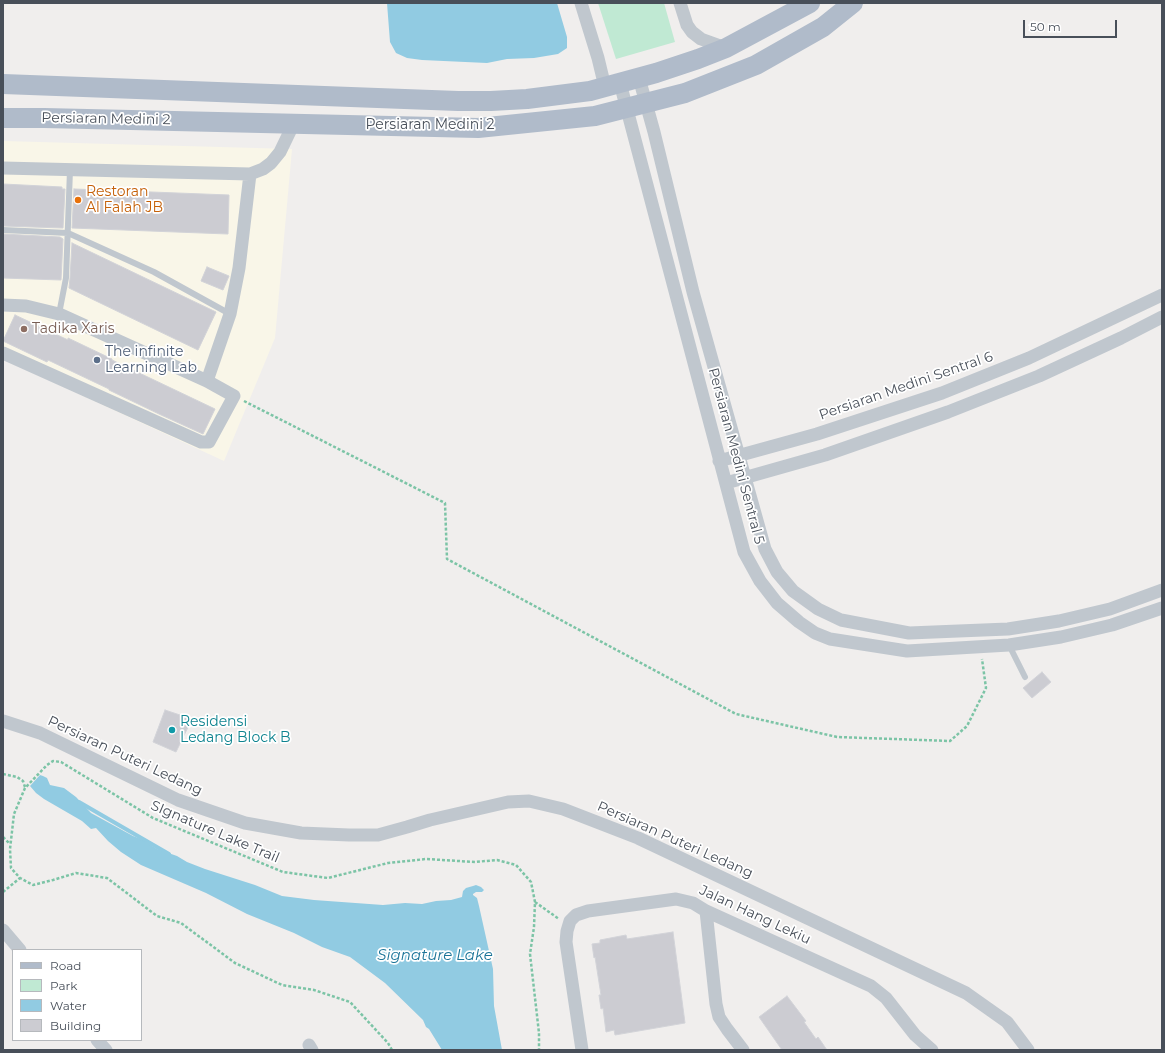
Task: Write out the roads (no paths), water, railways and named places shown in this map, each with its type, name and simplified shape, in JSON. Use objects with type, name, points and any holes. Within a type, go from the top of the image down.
[{"type":"main road","name":"Persiaran Medini 2","points":[[3,84],[458,101],[491,101],[581,93],[621,83],[698,59],[726,48],[810,3]]},
{"type":"main road","name":"Persiaran Medini 2","points":[[3,118],[478,128],[595,116],[685,93],[756,65],[823,27],[853,3]]},
{"type":"street","points":[[581,3],[598,58],[621,83]]},
{"type":"street","points":[[680,3],[687,25],[692,32],[701,39],[726,48]]},
{"type":"street","name":"Persiaran Medini Sentral 5","points":[[621,83],[646,103],[694,292],[764,549],[777,572],[793,591],[818,609],[841,620],[909,633],[1008,629],[1059,621],[1110,609],[1162,590]]},
{"type":"street","name":"Persiaran Medini Sentral 5","points":[[621,83],[744,552],[760,581],[777,603],[814,633],[830,639],[907,651],[1008,645],[1061,637],[1112,625],[1162,608]]},
{"type":"street","points":[[3,168],[250,174],[263,169],[271,163],[280,152],[294,124]]},
{"type":"street","points":[[207,381],[230,314],[239,268],[250,174]]},
{"type":"street","name":"Persiaran Medini Sentral 6","points":[[719,461],[817,434],[942,393],[1029,358],[1162,295]]},
{"type":"street","points":[[3,305],[26,306],[59,314],[207,381],[234,396],[208,442],[201,442],[3,353]]},
{"type":"street","points":[[726,483],[824,455],[948,412],[1039,376],[1122,338],[1162,317]]},
{"type":"street","name":"Persiaran Puteri Ledang","points":[[3,721],[40,733],[178,800],[245,823],[301,834],[378,834],[508,802],[529,801],[563,809],[638,838],[966,993],[1007,1022],[1028,1050]]},
{"type":"street","name":"Jalan Hang Lekiu","points":[[582,1050],[566,942],[566,931],[570,921],[576,915],[588,911],[676,900],[693,903],[706,911],[871,986],[886,998],[915,1035],[932,1050]]},
{"type":"street","points":[[706,911],[716,1004],[720,1017],[727,1030],[743,1050]]},
{"type":"street","points":[[3,930],[19,949]]},
{"type":"street","points":[[98,1041],[106,1050]]},
{"type":"lane","points":[[59,314],[66,278],[70,170]]},
{"type":"lane","points":[[3,230],[68,233],[154,272],[230,314]]},
{"type":"lane","points":[[1008,645],[1025,677]]},
{"type":"water","points":[[387,3],[557,3],[567,37],[567,48],[558,54],[534,58],[507,59],[487,63],[407,58],[396,53],[390,42]]},
{"type":"water","name":"Signature Lake","points":[[40,775],[47,778],[50,785],[64,788],[76,797],[91,813],[157,849],[177,856],[187,862],[205,869],[255,885],[282,896],[383,905],[405,903],[422,904],[462,897],[463,891],[466,888],[476,885],[481,887],[484,890],[482,892],[476,892],[473,895],[477,898],[493,969],[494,1006],[502,1050],[442,1050],[429,1029],[426,1027],[423,1020],[385,983],[350,957],[322,947],[294,933],[247,914],[206,893],[141,865],[121,852],[96,828],[91,829],[82,821],[36,793],[30,786]]},
{"type":"waterway","points":[[79,802],[169,854]]},
{"type":"place","name":"Restoran Al Falah JB","points":[[78,200]]},
{"type":"place","name":"Tadika Xaris","points":[[24,329]]},
{"type":"place","name":"The infinite Learning Lab","points":[[97,360]]},
{"type":"place","name":"Residensi Ledang Block B","points":[[172,730]]}]
